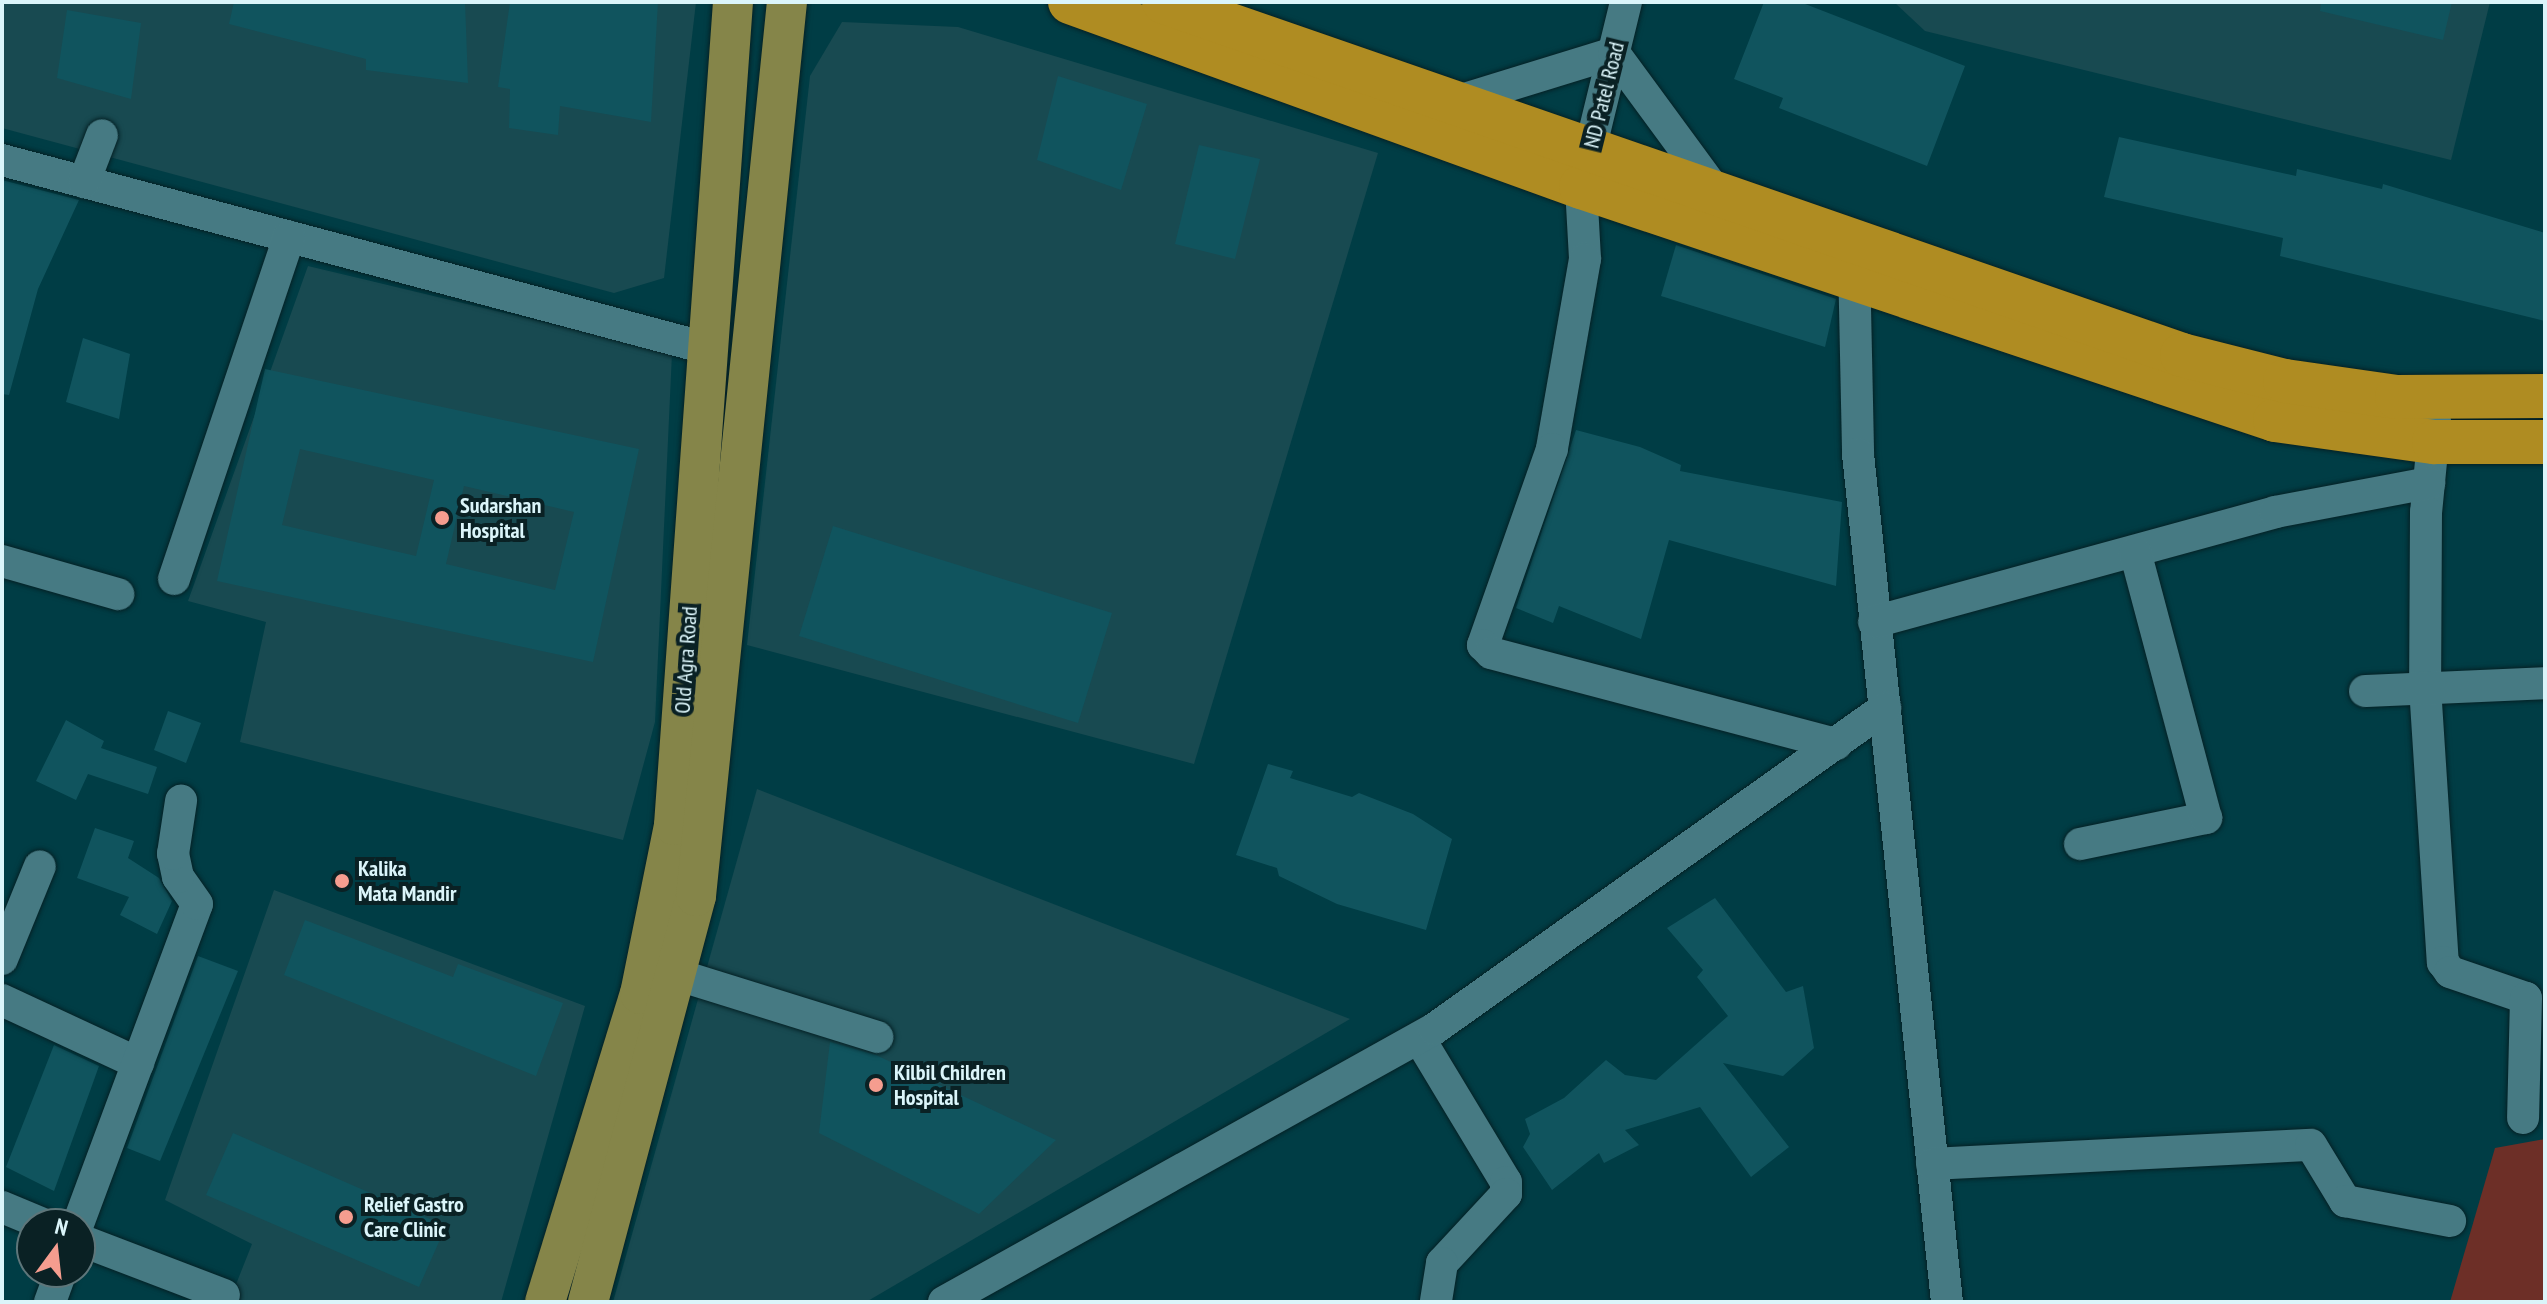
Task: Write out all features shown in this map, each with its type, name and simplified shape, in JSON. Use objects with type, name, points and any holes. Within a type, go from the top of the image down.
[{"type":"highway","points":[[1070,2],[1581,187],[1854,259],[2182,355],[2285,381],[2436,398],[2545,396]]},
{"type":"highway","points":[[1164,2],[1461,100],[1716,192],[1854,259],[2275,420],[2431,462],[2545,442]]},
{"type":"main road","name":"Old Agra Road","points":[[545,1302],[640,994],[674,825],[706,348],[732,87],[733,2]]},
{"type":"main road","name":"Old Agra Road","points":[[588,1302],[696,896],[795,7]]},
{"type":"street","name":"ND Patel Road","points":[[1626,2],[1581,187],[1585,259],[1552,449],[1485,649],[1836,744]]},
{"type":"street","points":[[1461,100],[1614,53],[1716,192]]},
{"type":"street","points":[[84,182],[102,135]]},
{"type":"street","points":[[2,160],[706,348]]},
{"type":"street","points":[[130,194],[166,183]]},
{"type":"street","points":[[174,579],[289,237]]},
{"type":"street","points":[[1854,259],[1858,454],[1947,1302]]},
{"type":"street","points":[[2436,398],[2431,462],[2425,687],[2443,962],[2450,972],[2526,998],[2523,1118]]},
{"type":"street","points":[[1874,622],[2275,512],[2431,462]]},
{"type":"street","points":[[2080,844],[2206,818],[2135,552]]},
{"type":"street","points":[[2,561],[118,594]]},
{"type":"street","points":[[2365,691],[2545,683]]},
{"type":"street","points":[[944,1302],[1419,1038],[1885,708]]},
{"type":"street","points":[[84,1208],[197,904],[178,877],[173,854],[181,801]]},
{"type":"street","points":[[2,959],[40,866]]},
{"type":"street","points":[[675,974],[877,1037]]},
{"type":"street","points":[[2,1000],[138,1063]]},
{"type":"street","points":[[1419,1038],[1506,1182],[1506,1194],[1442,1263],[1436,1302]]},
{"type":"street","points":[[1932,1164],[2311,1145],[2345,1201],[2450,1221]]},
{"type":"street","points":[[96,1246],[224,1295]]},
{"type":"shaded area","points":[[2,2],[696,2],[664,278],[614,293],[2,128]]},
{"type":"shaded area","points":[[1894,2],[2490,2],[2451,160],[1925,31]]},
{"type":"shaded area","points":[[842,22],[958,27],[1378,153],[1194,764],[747,645],[810,76]]},
{"type":"shaded area","name":"Sudarshan Hospital","points":[[308,266],[672,353],[655,722],[623,840],[240,742],[266,622],[188,601]]},
{"type":"shaded area","points":[[757,789],[1350,1019],[866,1302],[613,1302]]},
{"type":"shaded area","points":[[274,890],[585,1006],[501,1302],[229,1302],[252,1244],[165,1200]]},
{"type":"shaded area","points":[[2545,1139],[2545,1302],[2450,1302],[2495,1148]]},
{"type":"building","points":[[234,2],[465,2],[468,83],[366,70],[366,59],[229,24]]},
{"type":"building","points":[[510,2],[658,2],[651,122],[560,106],[558,135],[509,128],[510,89],[498,87]]},
{"type":"building","points":[[1764,2],[1800,2],[1965,66],[1927,166],[1779,108],[1783,98],[1734,79]]},
{"type":"building","points":[[2321,2],[2452,2],[2443,40],[2320,11]]},
{"type":"building","points":[[67,10],[141,23],[131,99],[57,78]]},
{"type":"building","points":[[1058,76],[1147,104],[1121,190],[1037,160]]},
{"type":"building","points":[[2119,137],[2296,176],[2297,169],[2382,189],[2383,184],[2545,233],[2545,321],[2280,256],[2283,238],[2104,197]]},
{"type":"building","points":[[1199,145],[1260,159],[1235,259],[1175,244]]},
{"type":"building","points":[[2,180],[79,200],[38,289],[9,395],[2,394]]},
{"type":"building","points":[[1676,245],[1836,299],[1825,347],[1661,296]]},
{"type":"building","points":[[83,338],[130,354],[119,419],[66,402]]},
{"type":"building","points":[[265,369],[639,449],[593,662],[217,581]],"holes":[[[300,449],[434,480],[416,556],[282,525]],[[464,486],[574,512],[555,590],[446,564]]]},
{"type":"building","points":[[1576,430],[1640,447],[1681,465],[1680,471],[1842,502],[1836,586],[1669,540],[1641,639],[1559,606],[1553,623],[1516,608]]},
{"type":"building","points":[[833,526],[1112,613],[1078,723],[799,636]]},
{"type":"building","points":[[168,711],[201,723],[186,763],[154,750]]},
{"type":"building","points":[[66,720],[104,741],[101,748],[157,767],[148,794],[88,774],[76,800],[36,781]]},
{"type":"building","points":[[1268,764],[1293,771],[1290,778],[1352,797],[1359,793],[1413,814],[1452,839],[1426,930],[1337,904],[1279,876],[1277,868],[1236,855]]},
{"type":"building","points":[[95,828],[134,841],[128,858],[159,878],[172,901],[157,934],[120,915],[129,897],[77,878]]},
{"type":"building","points":[[1715,898],[1786,992],[1803,986],[1814,1048],[1783,1076],[1723,1063],[1789,1147],[1751,1177],[1700,1107],[1625,1130],[1639,1145],[1604,1163],[1599,1153],[1552,1190],[1523,1147],[1530,1134],[1525,1119],[1564,1098],[1606,1060],[1625,1075],[1656,1080],[1728,1016],[1697,977],[1703,970],[1667,928]]},
{"type":"building","points":[[305,920],[453,977],[458,964],[563,1003],[536,1076],[284,975]]},
{"type":"building","points":[[198,956],[238,971],[160,1161],[127,1148]]},
{"type":"building","points":[[830,1042],[876,1055],[1056,1140],[979,1214],[819,1133]]},
{"type":"building","points":[[54,1045],[99,1066],[54,1191],[6,1167]]},
{"type":"building","points":[[233,1133],[446,1226],[419,1287],[206,1195]]},
{"type":"place","name":"Sudarshan Hospital","points":[[442,518]]},
{"type":"place","name":"Kalika Mata Mandir","points":[[342,881]]},
{"type":"place","name":"Kilbil Children Hospital","points":[[876,1085]]},
{"type":"place","name":"Relief Gastro Care Clinic","points":[[346,1217]]}]
